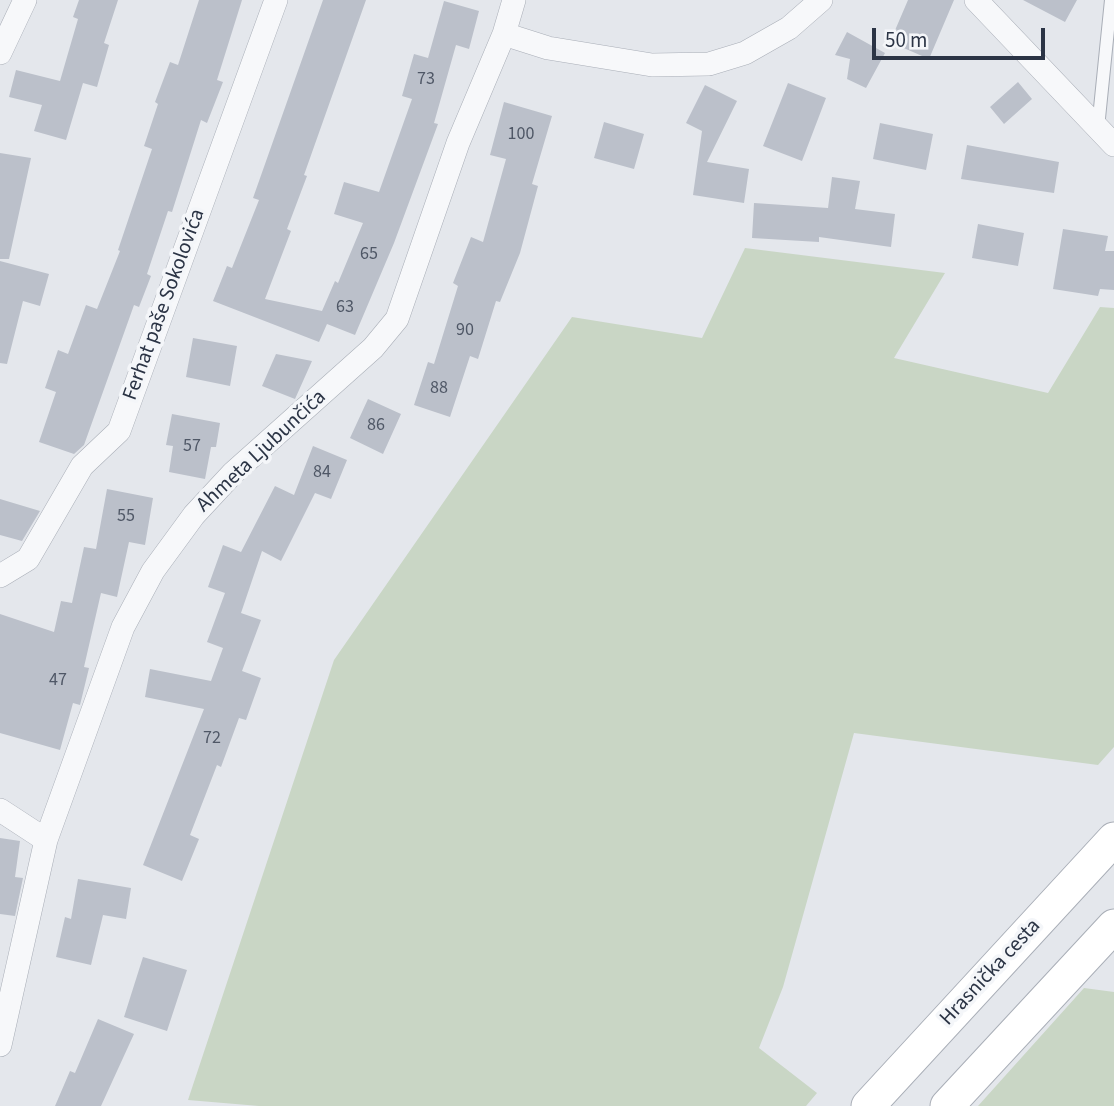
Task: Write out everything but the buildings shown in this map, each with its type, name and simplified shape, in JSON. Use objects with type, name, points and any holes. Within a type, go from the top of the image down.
[{"type":"main road","name":"Hrasnička cesta","points":[[869,1106],[1114,839]]},
{"type":"main road","points":[[947,1106],[1114,926]]},
{"type":"street","points":[[0,53],[25,0]]},
{"type":"street","name":"Ferhat paše Sokolovića","points":[[0,576],[28,559],[82,466],[119,431],[276,0]]},
{"type":"street","name":"Ahmeta Ljubunčića","points":[[1,1035],[46,840],[123,627],[153,571],[194,516],[233,473],[373,348],[397,319],[458,143],[504,34],[514,0]]},
{"type":"street","points":[[504,34],[548,48],[652,65],[709,64],[745,53],[789,28],[821,0]]},
{"type":"street","points":[[976,0],[1114,145]]},
{"type":"street","points":[[0,810],[46,840]]},
{"type":"lane","points":[[1098,128],[1111,0]]},
{"type":"green space","points":[[745,248],[945,273],[894,358],[1048,393],[1100,307],[1114,308],[1114,747],[1098,765],[854,733],[783,987],[759,1048],[817,1093],[806,1106],[259,1106],[188,1100],[334,660],[572,317],[702,338]]},
{"type":"green space","points":[[1084,988],[1114,992],[1114,1106],[978,1106]]}]
